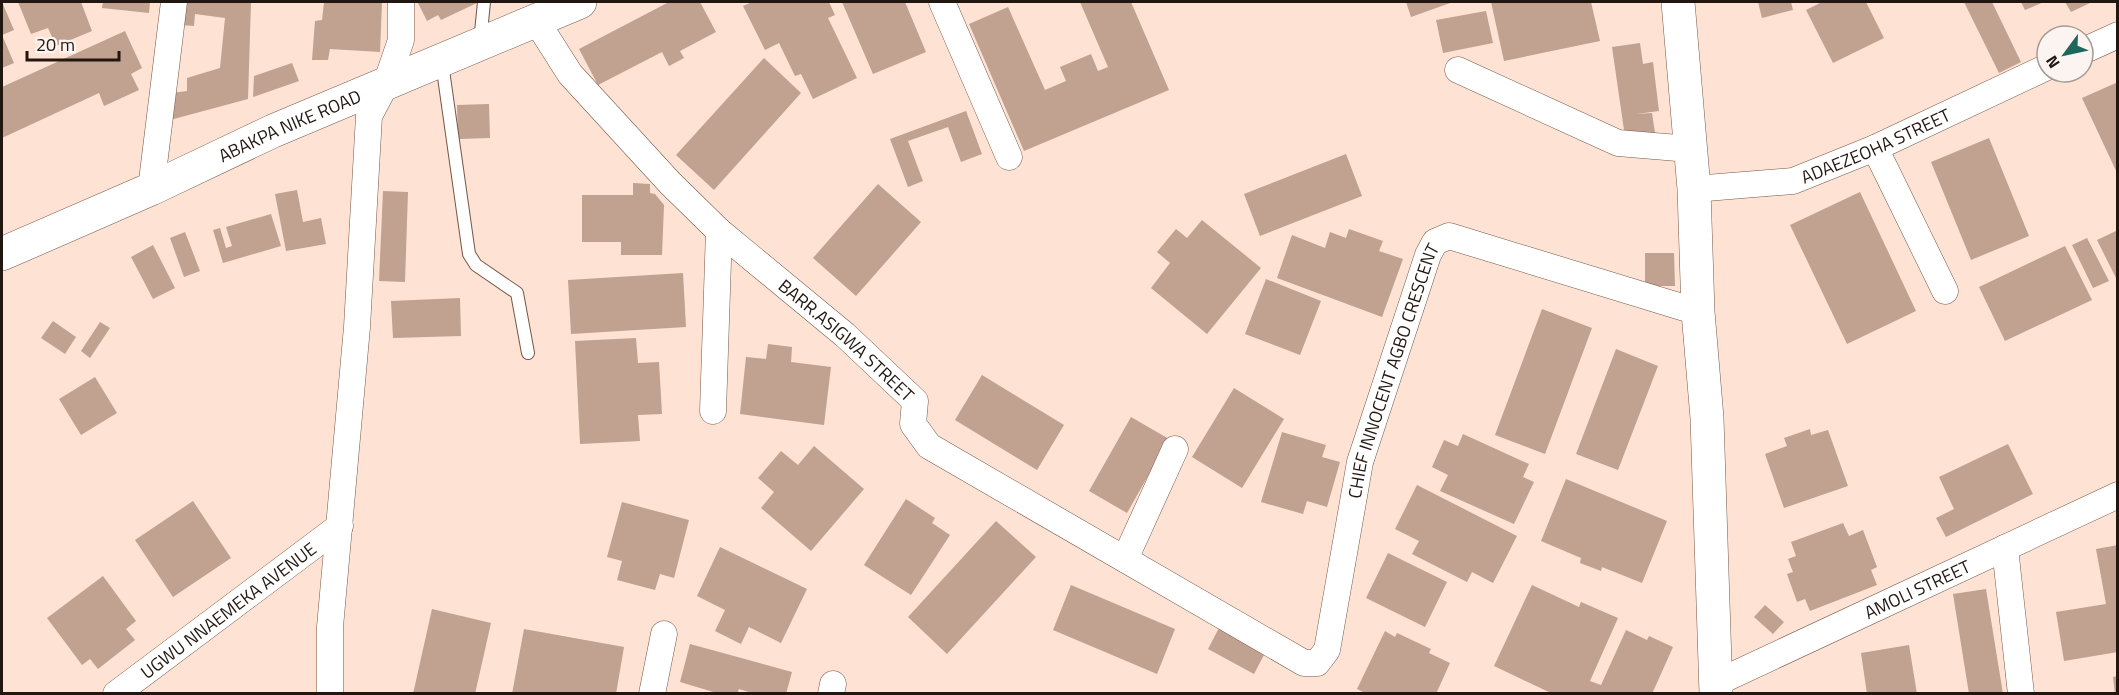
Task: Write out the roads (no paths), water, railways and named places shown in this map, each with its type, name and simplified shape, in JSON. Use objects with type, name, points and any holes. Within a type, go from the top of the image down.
[{"type":"main road","name":"ABAKPA NIKE ROAD","points":[[2,254],[151,189],[273,131],[442,62],[580,2]]},
{"type":"main road","points":[[1678,2],[1694,189],[1698,312],[1707,418],[1716,688]]},
{"type":"street","points":[[151,189],[174,2]]},
{"type":"street","points":[[330,693],[330,627],[364,224],[369,116],[386,84],[401,39],[401,2]]},
{"type":"street","points":[[942,2],[1009,157]]},
{"type":"street","name":"BARR.ASIGWA STREET","points":[[537,22],[570,74],[670,183],[719,231],[845,335],[915,401],[913,424],[929,446],[1304,663],[1317,663]]},
{"type":"street","points":[[2095,46],[2118,35]]},
{"type":"street","points":[[1458,70],[1618,143],[1690,149]]},
{"type":"street","name":"ADAEZEOHA STREET","points":[[1694,189],[1793,181],[1875,148],[2035,73]]},
{"type":"street","points":[[1875,148],[1946,291]]},
{"type":"street","points":[[713,411],[719,231]]},
{"type":"street","name":"CHIEF INNOCENT AGBO CRESCENT","points":[[1317,663],[1327,650],[1360,462],[1428,255],[1435,242],[1449,236],[1698,312]]},
{"type":"street","points":[[1125,559],[1175,449]]},
{"type":"street","name":"AMOLI STREET","points":[[1716,688],[2118,495]]},
{"type":"street","name":"UGWU NNAEMEKA AVENUE","points":[[116,693],[340,526]]},
{"type":"street","points":[[2005,548],[2021,693]]},
{"type":"street","points":[[652,693],[664,634]]},
{"type":"lane","points":[[479,45],[484,2]]},
{"type":"lane","points":[[442,62],[469,254],[476,265],[517,293],[528,353]]}]
